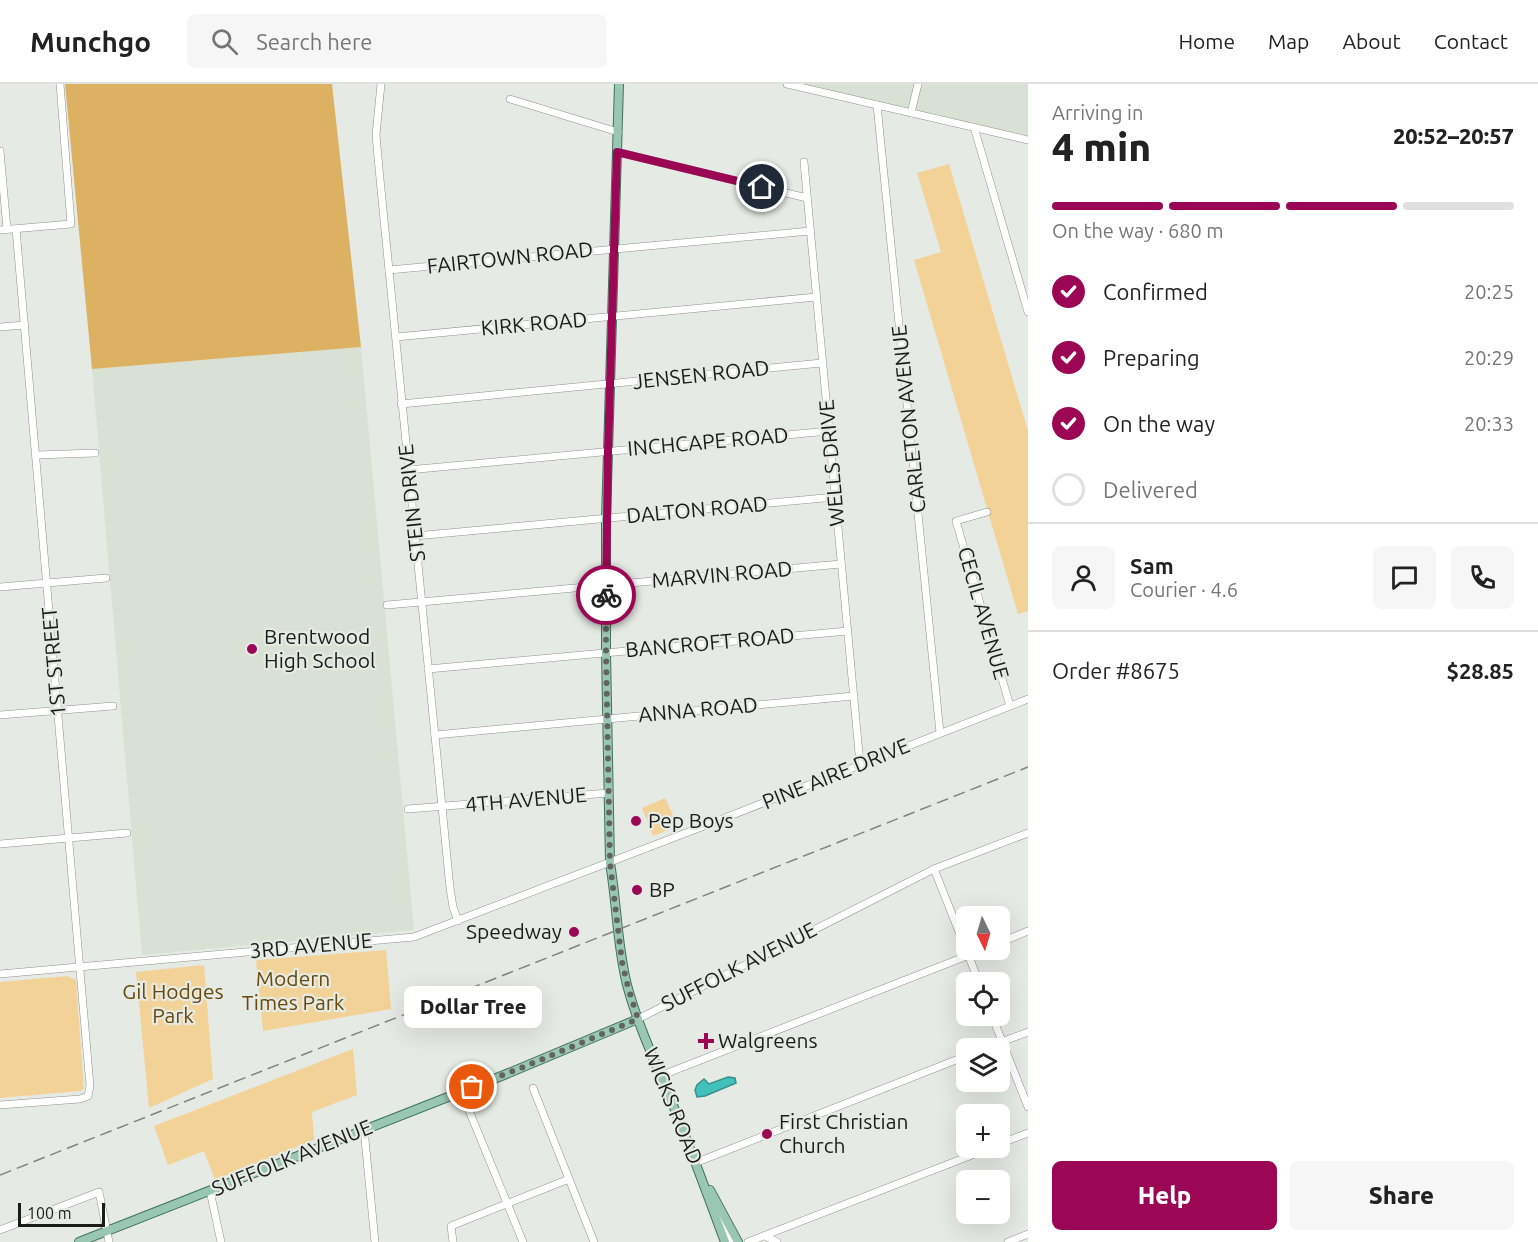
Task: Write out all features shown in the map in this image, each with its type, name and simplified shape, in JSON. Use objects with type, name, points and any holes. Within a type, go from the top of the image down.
[{"type":"main road","name":"WICKS ROAD","points":[[619,84],[606,519],[610,863],[622,962],[628,987],[638,1019],[725,1242]]},
{"type":"main road","name":"SUFFOLK AVENUE","points":[[79,1242],[526,1066],[638,1019]]},
{"type":"main road","points":[[695,1163],[738,1242]]},
{"type":"street","points":[[0,151],[3,230],[71,224],[60,84]]},
{"type":"street","name":"STEIN DRIVE","points":[[381,84],[376,135],[450,888],[458,921]]},
{"type":"street","points":[[787,84],[1028,140]]},
{"type":"street","points":[[911,113],[918,84]]},
{"type":"street","points":[[510,99],[618,132]]},
{"type":"street","name":"CARLETON AVENUE","points":[[877,105],[940,732]]},
{"type":"street","points":[[974,127],[1028,312]]},
{"type":"street","points":[[617,152],[807,198]]},
{"type":"street","name":"WELLS DRIVE","points":[[804,162],[860,764]]},
{"type":"street","name":"1ST STREET","points":[[0,1105],[80,1099],[88,1096],[90,1086],[16,229]]},
{"type":"street","name":"FAIRTOWN ROAD","points":[[389,270],[810,231]]},
{"type":"street","name":"KIRK ROAD","points":[[396,337],[816,297]]},
{"type":"street","points":[[0,327],[25,325]]},
{"type":"street","name":"JENSEN ROAD","points":[[402,404],[822,363]]},
{"type":"street","name":"INCHCAPE ROAD","points":[[408,470],[829,431]]},
{"type":"street","points":[[36,454],[94,453]]},
{"type":"street","name":"DALTON ROAD","points":[[416,536],[836,497]]},
{"type":"street","name":"CECIL AVENUE","points":[[987,512],[956,521],[1010,706]]},
{"type":"street","name":"MARVIN ROAD","points":[[387,605],[842,564]]},
{"type":"street","points":[[0,587],[106,578]]},
{"type":"street","name":"BANCROFT ROAD","points":[[428,669],[848,631]]},
{"type":"street","name":"ANNA ROAD","points":[[435,735],[854,696]]},
{"type":"street","name":"PINE AIRE DRIVE","points":[[610,863],[1028,699]]},
{"type":"street","points":[[0,716],[113,706]]},
{"type":"street","name":"4TH AVENUE","points":[[408,810],[609,793]]},
{"type":"street","points":[[0,844],[127,833]]},
{"type":"street","name":"SUFFOLK AVENUE","points":[[638,1019],[934,869],[1028,833]]},
{"type":"street","name":"3RD AVENUE","points":[[0,974],[414,937],[610,863]]},
{"type":"street","points":[[934,869],[956,925]]},
{"type":"street","points":[[1010,938],[1028,931]]},
{"type":"street","points":[[660,1076],[956,960]]},
{"type":"street","points":[[1010,1039],[1028,1032]]},
{"type":"street","points":[[695,1163],[956,1060]]},
{"type":"street","points":[[1010,1062],[1028,1107]]},
{"type":"street","points":[[533,1088],[594,1242]]},
{"type":"street","points":[[461,1091],[523,1242]]},
{"type":"street","points":[[364,1129],[375,1242]]},
{"type":"street","points":[[1010,1140],[1028,1133]]},
{"type":"street","points":[[748,1242],[964,1158]]},
{"type":"street","points":[[453,1242],[451,1226],[569,1179]]},
{"type":"street","points":[[210,1191],[221,1242]]},
{"type":"street","points":[[0,1230],[99,1192],[109,1242]]},
{"type":"street","points":[[711,1203],[732,1242]]},
{"type":"street","points":[[1008,1242],[1028,1234]]},
{"type":"street","points":[[765,1236],[777,1242]]},
{"type":"shaded area","points":[[65,84],[332,84],[361,347],[92,369]]},
{"type":"shaded area","points":[[787,84],[1028,84],[1028,140]]},
{"type":"shaded area","name":"Brentwood High School","points":[[361,347],[414,930],[142,955],[92,369]]},
{"type":"green space","points":[[949,164],[1028,431],[1028,611],[1018,614],[914,260],[941,252],[917,173]]},
{"type":"green space","points":[[665,798],[678,826],[653,836],[642,808]]},
{"type":"green space","name":"Modern Times Park","points":[[386,950],[391,1009],[263,1031],[256,960]]},
{"type":"green space","name":"Gil Hodges Park","points":[[204,965],[213,1079],[149,1108],[136,972]]},
{"type":"green space","points":[[67,976],[76,980],[84,1089],[0,1098],[0,982]]},
{"type":"green space","points":[[353,1049],[357,1095],[312,1112],[314,1140],[215,1180],[204,1151],[168,1165],[154,1126]]},
{"type":"water","points":[[728,1077],[735,1078],[736,1083],[697,1097],[695,1090],[704,1079],[709,1084]]},
{"type":"railway","points":[[0,1175],[1028,767]]},
{"type":"way so far","points":[[472,1087],[638,1019],[622,962],[610,863],[606,595]]},
{"type":"place","name":"Brentwood High School","points":[[252,649]]},
{"type":"place","name":"Pep Boys","points":[[636,821]]},
{"type":"place","name":"BP","points":[[637,890]]},
{"type":"place","name":"Speedway","points":[[574,932]]},
{"type":"place","name":"Walgreens","points":[[706,1041]]},
{"type":"place","name":"Dollar Tree","points":[[472,1087]]},
{"type":"place","name":"First Christian Church","points":[[767,1134]]},
{"type":"route","points":[[606,595],[606,519],[617,152],[762,187]]}]
